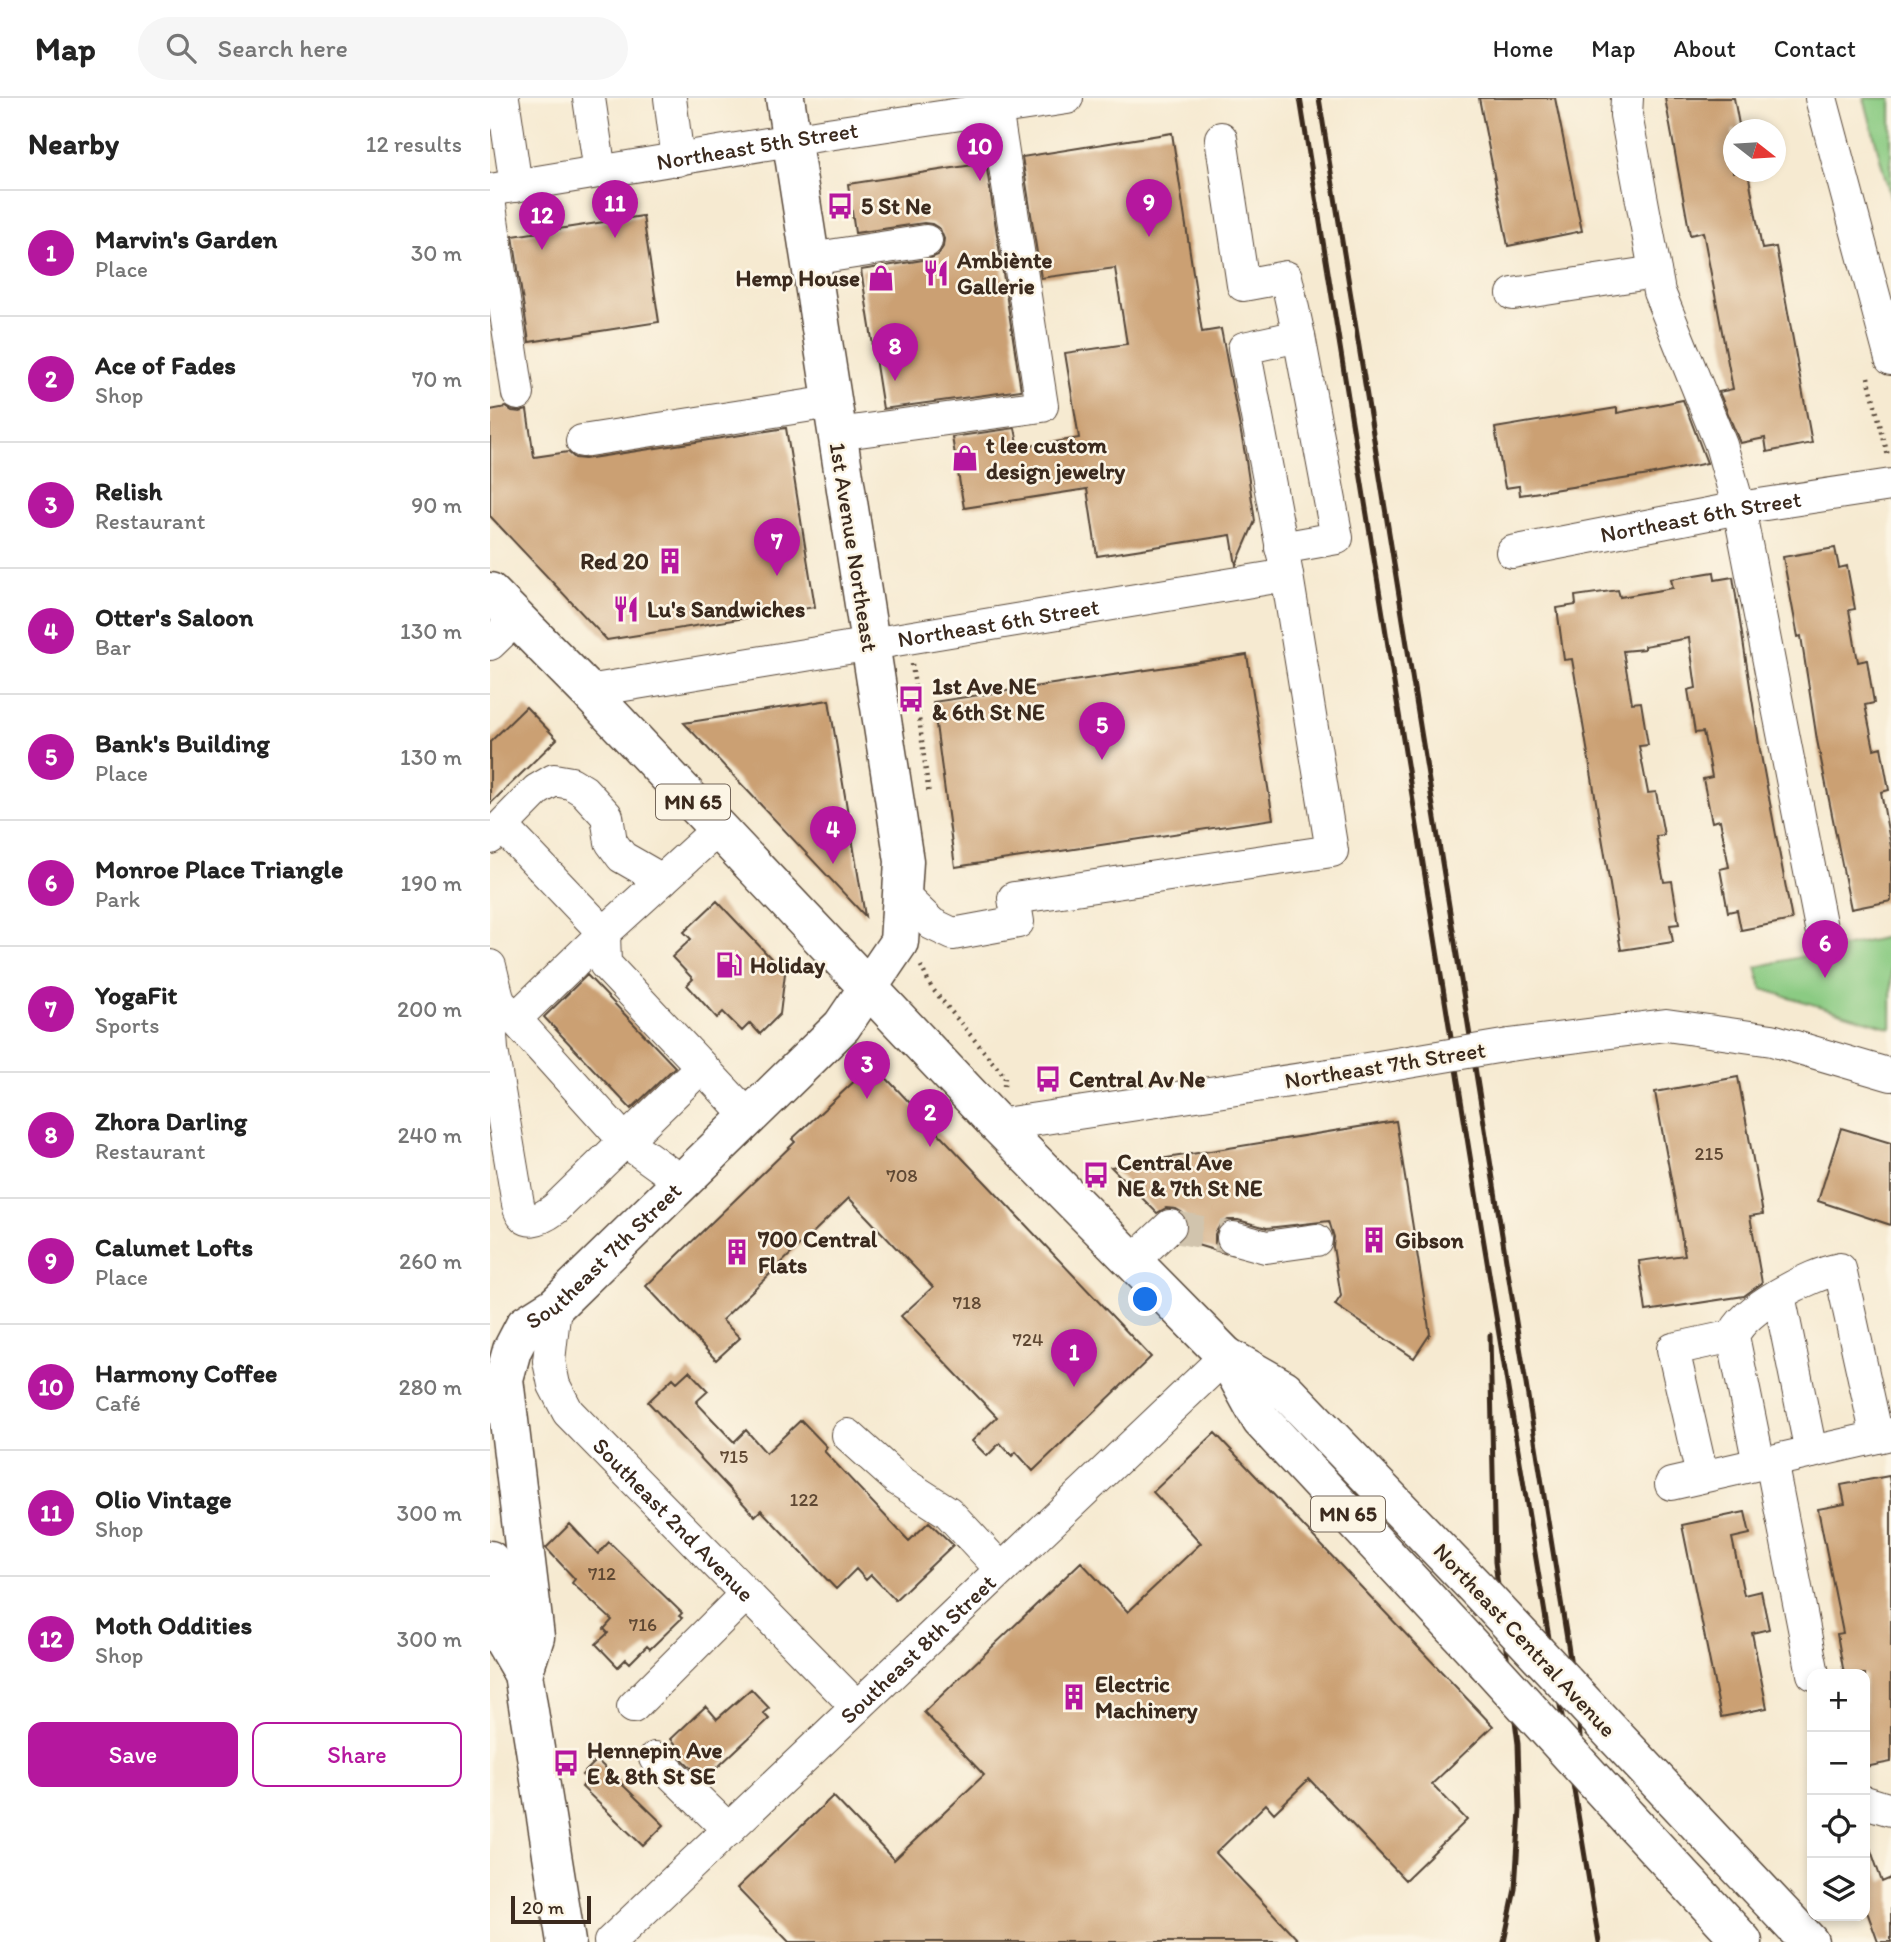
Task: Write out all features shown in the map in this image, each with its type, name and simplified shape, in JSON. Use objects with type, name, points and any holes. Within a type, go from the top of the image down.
[{"type":"main road","name":"1st Avenue Northeast","points":[[785,98],[904,861],[898,942],[868,987]]},
{"type":"main road","name":"Northeast Central Avenue","points":[[499,619],[588,691],[999,1125],[1226,1356],[1261,1420],[1743,1942]]},
{"type":"main road","name":"Southeast 7th Street","points":[[523,1674],[535,1637],[505,1379],[512,1350],[525,1325],[555,1306],[842,1026],[868,987]]},
{"type":"main road","name":"Northeast Central Avenue","points":[[1226,1356],[1284,1389],[1478,1590],[1809,1942]]},
{"type":"main road","points":[[490,1560],[501,1636],[523,1674],[566,1942]]},
{"type":"street","points":[[503,98],[503,188]]},
{"type":"street","points":[[589,98],[600,172]]},
{"type":"street","points":[[670,98],[678,160]]},
{"type":"street","name":"Northeast 5th Street","points":[[503,188],[1067,98]]},
{"type":"street","points":[[1627,98],[1626,115],[1659,292],[1721,445],[1739,508],[1822,933]]},
{"type":"street","points":[[1821,98],[1891,359]]},
{"type":"street","points":[[582,441],[834,418],[1042,406],[996,108]]},
{"type":"street","points":[[903,897],[932,924],[953,934],[1018,922],[1014,898],[1332,851],[1284,562],[1244,348],[1299,336],[1286,277],[1242,285],[1221,138]]},
{"type":"street","points":[[490,206],[518,394]]},
{"type":"street","points":[[810,259],[926,241]]},
{"type":"street","points":[[1513,294],[1656,272]]},
{"type":"street","name":"Northeast 6th Street","points":[[588,691],[907,639],[1284,562],[1336,538],[1299,336]]},
{"type":"street","name":"Northeast 6th Street","points":[[1512,552],[1739,508],[1891,485]]},
{"type":"street","points":[[662,880],[622,857],[611,842],[607,816],[584,791],[571,783],[554,780],[537,790],[496,832],[604,933],[605,964],[749,1117]]},
{"type":"street","points":[[499,1014],[604,933],[718,829]]},
{"type":"street","points":[[490,966],[499,1014],[492,1050],[519,1212],[528,1220],[540,1220],[555,1209],[701,1066]]},
{"type":"street","points":[[499,1014],[625,1141],[682,1182]]},
{"type":"street","name":"Northeast 7th Street","points":[[999,1125],[1509,1045],[1666,1025],[1772,1040],[1891,1075]]},
{"type":"street","points":[[1133,1261],[1170,1226]]},
{"type":"street","points":[[1233,1238],[1266,1247],[1316,1240]]},
{"type":"street","points":[[1671,1483],[1765,1462],[1884,1436],[1840,1269],[1827,1271],[1787,1289],[1737,1326],[1733,1336],[1765,1462],[1812,1669]]},
{"type":"street","points":[[1779,1295],[1811,1452]]},
{"type":"street","name":"Southeast 2nd Avenue","points":[[555,1306],[549,1361],[554,1385],[568,1412],[857,1707]]},
{"type":"street","points":[[1702,1476],[1673,1349],[1733,1336]]},
{"type":"street","name":"Southeast 8th Street","points":[[610,1942],[1226,1356]]},
{"type":"street","points":[[848,1435],[898,1480],[948,1512],[1001,1569]]},
{"type":"street","points":[[633,1707],[746,1594]]},
{"type":"street","points":[[655,1758],[729,1830]]},
{"type":"street","points":[[1870,1804],[1891,1810]]},
{"type":"path","points":[[907,639],[929,783],[929,806]]},
{"type":"path","points":[[916,973],[918,960],[931,987],[1005,1077],[999,1125]]},
{"type":"green space","points":[[1864,98],[1891,98],[1891,199]]},
{"type":"green space","points":[[1891,936],[1891,1028],[1762,989],[1756,967]]},
{"type":"building","points":[[1479,98],[1555,98],[1582,231],[1508,246]]},
{"type":"building","points":[[1665,98],[1734,98],[1738,119],[1723,119],[1723,182],[1750,182],[1762,249],[1776,247],[1812,443],[1767,452],[1765,438],[1740,443],[1719,392],[1733,389],[1703,232],[1690,235]]},
{"type":"building","points":[[1172,133],[1202,332],[1221,329],[1255,521],[1236,565],[1231,535],[1097,556],[1087,489],[964,508],[952,437],[1015,428],[1019,448],[1079,438],[1065,353],[1127,344],[1115,268],[1041,278],[1022,157]]},
{"type":"building","points":[[986,163],[1021,390],[883,409],[861,270],[929,259],[938,255],[944,239],[940,229],[924,223],[855,233],[848,184]]},
{"type":"building","points":[[643,216],[659,322],[529,342],[513,236]]},
{"type":"building","points":[[1683,400],[1707,463],[1520,495],[1519,486],[1505,488],[1495,428],[1617,408],[1617,413]]},
{"type":"building","name":"Red 20","points":[[506,407],[512,411],[527,410],[534,457],[568,452],[575,458],[585,459],[786,428],[815,607],[607,640],[490,516],[490,410]]},
{"type":"building","points":[[1835,548],[1839,568],[1847,566],[1855,609],[1849,610],[1858,662],[1867,660],[1874,703],[1865,705],[1874,749],[1881,747],[1889,790],[1881,792],[1891,847],[1891,901],[1851,909],[1817,740],[1801,636],[1798,637],[1783,557]]},
{"type":"building","points":[[1714,572],[1715,580],[1733,577],[1760,750],[1792,920],[1741,930],[1737,910],[1728,912],[1720,869],[1729,867],[1720,820],[1712,822],[1703,779],[1712,777],[1703,732],[1695,733],[1688,690],[1696,688],[1689,638],[1623,651],[1632,703],[1641,702],[1648,745],[1639,746],[1648,793],[1656,792],[1664,835],[1656,836],[1659,857],[1664,882],[1672,881],[1679,924],[1670,925],[1673,942],[1621,950],[1572,659],[1564,660],[1557,608],[1576,605],[1575,596],[1618,590],[1620,597],[1673,588],[1671,579]]},
{"type":"building","points":[[1247,655],[1273,819],[955,867],[933,702]]},
{"type":"building","points":[[829,700],[865,916],[684,723]]},
{"type":"building","points":[[526,707],[557,739],[490,804],[490,742]]},
{"type":"building","name":"Holiday","points":[[717,901],[785,973],[780,1014],[760,1034],[750,1023],[742,1031],[723,1012],[717,1018],[687,985],[693,979],[672,957],[691,939],[684,932]]},
{"type":"building","points":[[587,975],[675,1067],[631,1109],[544,1017]]},
{"type":"building","points":[[873,1064],[1151,1357],[1033,1471],[1016,1452],[1012,1456],[1000,1443],[987,1456],[972,1441],[997,1417],[901,1316],[933,1287],[849,1198],[722,1320],[740,1338],[716,1360],[646,1286],[795,1142],[792,1139]]},
{"type":"building","points":[[1738,1077],[1763,1214],[1750,1216],[1762,1283],[1744,1296],[1646,1311],[1639,1261],[1685,1255],[1655,1092]]},
{"type":"building","name":"Gibson","points":[[1396,1121],[1430,1334],[1414,1358],[1335,1305],[1341,1296],[1333,1247],[1334,1237],[1329,1221],[1267,1228],[1228,1220],[1220,1225],[1215,1234],[1215,1243],[1224,1253],[1183,1239],[1188,1231],[1188,1222],[1183,1213],[1166,1208],[1157,1213],[1111,1167]]},
{"type":"building","points":[[1841,1128],[1891,1143],[1891,1225],[1818,1201]]},
{"type":"building","points":[[689,1371],[708,1391],[696,1402],[734,1442],[746,1430],[766,1453],[801,1420],[827,1447],[824,1451],[909,1541],[929,1522],[953,1545],[895,1600],[871,1575],[866,1580],[856,1569],[836,1589],[761,1510],[755,1516],[648,1402],[673,1378],[677,1382]]},
{"type":"building","name":"Electric Machinery","points":[[1215,1433],[1493,1726],[1432,1784],[1467,1820],[1405,1880],[1309,1779],[1274,1813],[1266,1804],[1216,1853],[1300,1942],[789,1942],[737,1888],[833,1796],[894,1860],[984,1775],[924,1712],[1081,1562],[1128,1612],[1201,1543],[1153,1492]]},
{"type":"building","points":[[1889,1476],[1891,1489],[1891,1762],[1870,1766],[1870,1669],[1843,1669],[1837,1634],[1843,1633],[1818,1509],[1845,1504],[1841,1485]]},
{"type":"building","points":[[1745,1512],[1750,1534],[1732,1538],[1744,1595],[1761,1591],[1769,1629],[1752,1633],[1767,1708],[1721,1717],[1682,1525]]},
{"type":"building","points":[[570,1524],[598,1554],[609,1542],[682,1613],[679,1616],[682,1618],[650,1649],[647,1646],[630,1663],[626,1659],[618,1667],[596,1644],[608,1633],[604,1629],[612,1620],[572,1583],[575,1579],[546,1548]]},
{"type":"building","points":[[751,1689],[769,1708],[763,1713],[769,1719],[704,1780],[677,1754],[681,1750],[671,1739],[706,1706],[717,1719]]},
{"type":"building","points":[[597,1760],[664,1825],[643,1846],[582,1787],[588,1780],[582,1775]]},
{"type":"building","points":[[1870,1848],[1882,1882],[1891,1878],[1891,1942],[1878,1942],[1870,1920]]},
{"type":"tunnel","points":[[1170,1226],[1233,1238]]},
{"type":"railway","points":[[1300,98],[1599,1942]]},
{"type":"railway","points":[[1319,98],[1568,1645],[1579,1721],[1583,1792]]},
{"type":"railway","points":[[1490,1335],[1495,1562],[1518,1744],[1520,1810],[1515,1889],[1504,1942]]},
{"type":"place","name":"Harmony Coffee","points":[[980,181]]},
{"type":"place","name":"5 St Ne","points":[[840,206]]},
{"type":"place","name":"Calumet Lofts","points":[[1149,237]]},
{"type":"place","name":"Olio Vintage","points":[[615,238]]},
{"type":"place","name":"Moth Oddities","points":[[542,250]]},
{"type":"place","name":"Ambiènte Gallerie","points":[[936,273]]},
{"type":"place","name":"Hemp House","points":[[881,278]]},
{"type":"place","name":"Zhora Darling","points":[[895,381]]},
{"type":"place","name":"t lee custom design jewelry","points":[[965,458]]},
{"type":"place","name":"Red 20","points":[[670,561]]},
{"type":"place","name":"YogaFit","points":[[777,576]]},
{"type":"place","name":"Lu's Sandwiches","points":[[626,609]]},
{"type":"place","name":"1st Ave NE & 6th St NE","points":[[911,699]]},
{"type":"place","name":"Bank's Building","points":[[1102,760]]},
{"type":"place","name":"Otter's Saloon","points":[[833,864]]},
{"type":"place","name":"Holiday","points":[[729,965]]},
{"type":"place","name":"Monroe Place Triangle","points":[[1825,978]]},
{"type":"place","name":"Central Av Ne","points":[[1048,1079]]},
{"type":"place","name":"Relish","points":[[867,1099]]},
{"type":"place","name":"Ace of Fades","points":[[930,1147]]},
{"type":"place","name":"Central Ave NE & 7th St NE","points":[[1096,1175]]},
{"type":"place","name":"Gibson","points":[[1374,1240]]},
{"type":"place","name":"700 Central Flats","points":[[737,1252]]},
{"type":"place","name":"Marvin's Garden","points":[[1074,1387]]},
{"type":"place","name":"Electric Machinery","points":[[1074,1697]]},
{"type":"place","name":"Hennepin Ave E & 8th St SE","points":[[566,1763]]}]
